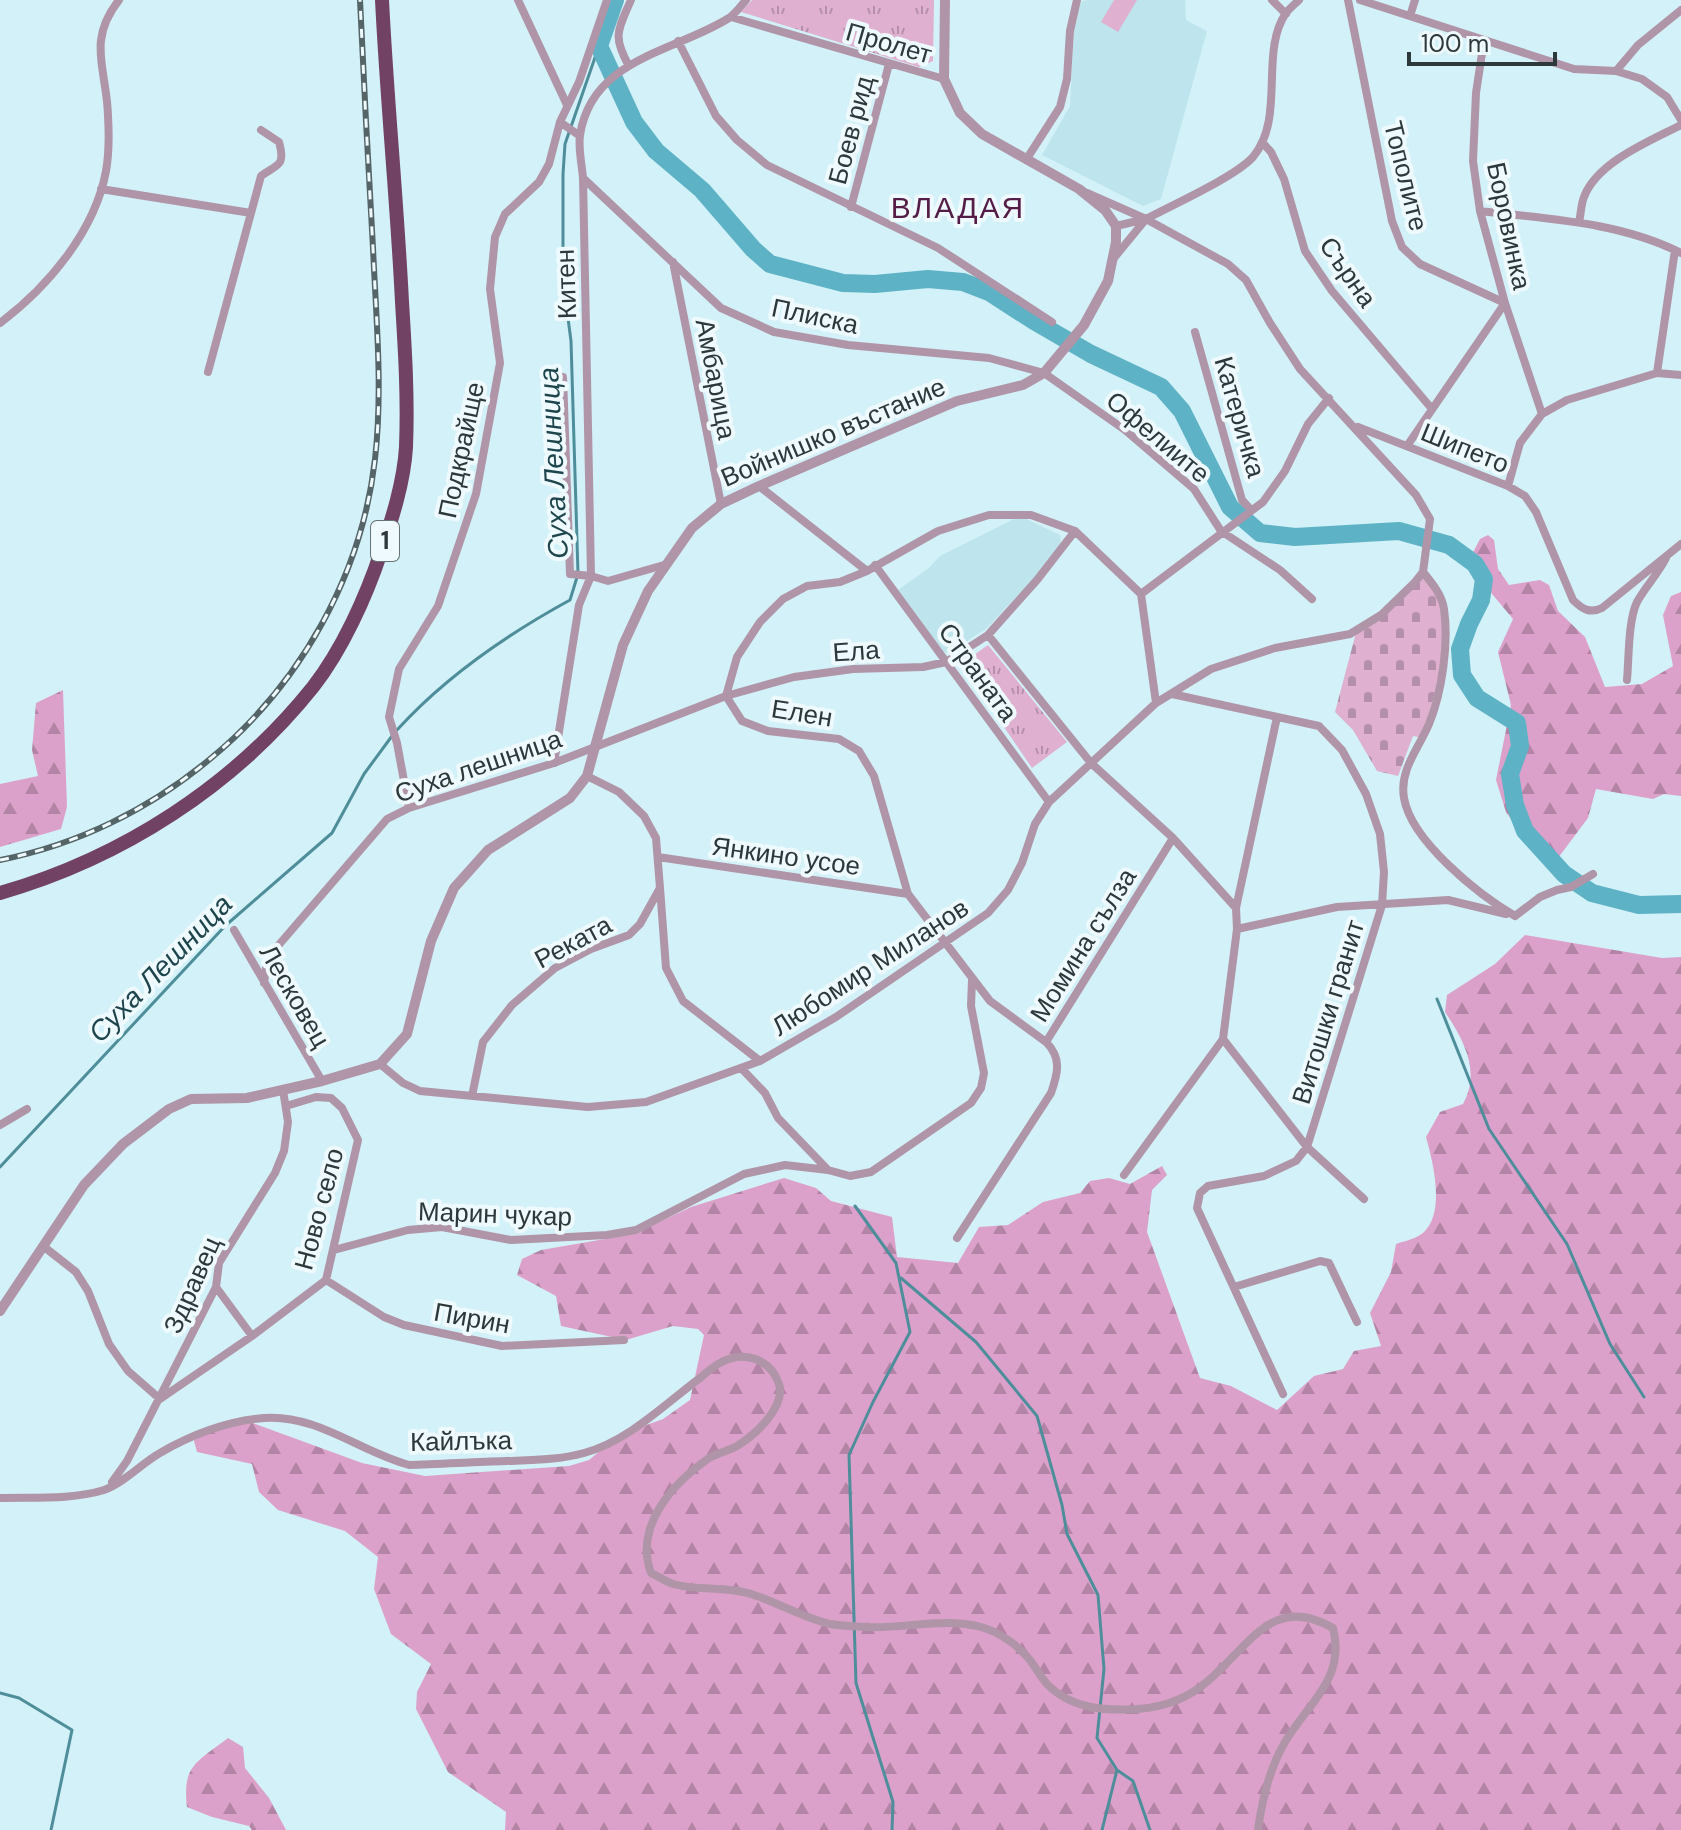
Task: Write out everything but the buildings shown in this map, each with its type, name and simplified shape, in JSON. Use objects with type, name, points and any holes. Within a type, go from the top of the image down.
[{"type":"highway","name":"1","points":[[0,893],[91,860],[168,818],[216,784],[269,735],[314,685],[349,627],[371,580],[393,518],[406,449],[402,292],[382,0]]},
{"type":"street","points":[[0,323],[54,273],[93,214],[107,170],[108,115],[99,36],[108,13],[119,0]]},
{"type":"street","points":[[518,0],[567,105]]},
{"type":"street","name":"Подкрайще","points":[[409,808],[389,717],[399,669],[438,606],[476,494],[500,363],[490,289],[495,237],[505,214],[539,182],[549,164],[567,105],[579,82],[607,0]]},
{"type":"street","points":[[626,68],[617,44],[620,25],[631,0]]},
{"type":"street","points":[[563,124],[578,135],[597,94],[609,79],[678,41],[731,17],[746,0]]},
{"type":"street","points":[[945,0],[944,79],[960,113],[982,134],[1026,160],[1079,189],[1146,219],[1228,264],[1246,280],[1300,369],[1416,495],[1430,519],[1423,572],[1437,589],[1444,608],[1443,664],[1439,693],[1429,724],[1411,757],[1403,781],[1404,800],[1416,825],[1447,866],[1497,906],[1515,916]]},
{"type":"street","points":[[1026,160],[1060,107],[1067,79],[1070,31],[1077,0]]},
{"type":"street","points":[[1272,0],[1286,14]]},
{"type":"street","points":[[1116,226],[1146,219],[1238,169],[1253,157],[1262,142],[1270,114],[1276,43],[1286,14],[1299,0]]},
{"type":"street","name":"Тополите","points":[[1348,0],[1392,221],[1402,247],[1420,264],[1505,303]]},
{"type":"street","points":[[1360,0],[1574,69],[1616,71],[1642,79],[1667,97],[1681,122],[1632,150],[1598,176],[1584,196],[1579,222]]},
{"type":"street","points":[[1410,16],[1415,0]]},
{"type":"street","points":[[1616,71],[1638,45],[1681,10]]},
{"type":"street","name":"Пролет","points":[[731,17],[944,79]]},
{"type":"street","name":"Боровинка","points":[[1484,40],[1476,93],[1473,161],[1480,211],[1505,303],[1542,414]]},
{"type":"street","points":[[678,41],[716,116],[737,140],[767,165],[938,248],[1052,322]]},
{"type":"street","name":"Боев рид","points":[[851,207],[889,64]]},
{"type":"street","points":[[208,372],[261,176],[276,168],[282,153],[279,142],[261,130]]},
{"type":"street","name":"Китен","points":[[554,763],[579,605],[591,576],[583,178],[578,135]]},
{"type":"street","name":"Сърна","points":[[1262,142],[1271,152],[1284,179],[1305,251],[1332,291],[1432,409]]},
{"type":"street","name":"Плиска","points":[[583,178],[721,308],[774,332],[848,345],[989,358],[1044,373]]},
{"type":"street","points":[[101,189],[251,213]]},
{"type":"street","points":[[1079,189],[1105,210],[1116,226],[1114,258]]},
{"type":"street","points":[[1480,211],[1579,222],[1634,234],[1678,252],[1657,373]]},
{"type":"street","points":[[1114,258],[1146,219]]},
{"type":"street","name":"Войнишко въстание","points":[[380,1064],[407,1034],[431,941],[454,888],[488,850],[570,798],[587,776],[623,645],[648,591],[692,528],[721,504],[759,486],[957,401],[1023,385],[1044,373],[1084,325],[1108,281],[1114,258]]},
{"type":"street","name":"Амбарица","points":[[673,262],[721,504]]},
{"type":"street","points":[[1407,446],[1505,303]]},
{"type":"street","name":"Катеричка","points":[[1195,332],[1242,500],[1251,510]]},
{"type":"street","name":"Офелиите","points":[[1044,373],[1125,430],[1194,489],[1221,531],[1280,570],[1312,599]]},
{"type":"street","points":[[1508,486],[1520,443],[1542,414],[1567,400],[1657,373],[1681,375]]},
{"type":"street","points":[[563,377],[570,574],[608,581],[664,565]]},
{"type":"street","points":[[1141,594],[1263,502],[1285,471],[1308,424],[1329,398]]},
{"type":"street","name":"Шипето","points":[[1353,425],[1508,486],[1525,496],[1536,512],[1573,600],[1589,611],[1602,608],[1668,554]]},
{"type":"street","name":"Страната","points":[[759,486],[871,568],[946,662],[1049,802]]},
{"type":"street","points":[[726,696],[737,657],[760,622],[783,599],[807,586],[840,582],[938,531],[989,515],[1031,515],[1075,531],[1141,594],[1156,703]]},
{"type":"street","name":"Ела","points":[[596,746],[726,696],[794,677],[853,669],[923,667],[946,662],[988,635],[1075,531]]},
{"type":"street","points":[[1627,680],[1633,613],[1668,554],[1681,544]]},
{"type":"street","name":"Любомир Миланов","points":[[380,1064],[403,1083],[420,1091],[588,1107],[646,1102],[760,1061],[836,1017],[988,913],[1008,890],[1022,863],[1035,824],[1049,802],[1156,703],[1211,669],[1275,648],[1350,634],[1381,615],[1423,572]]},
{"type":"street","points":[[988,635],[1091,763],[1173,838],[1236,908]]},
{"type":"street","name":"Витошки гранит","points":[[1172,694],[1319,726],[1342,750],[1366,794],[1380,834],[1384,872],[1382,905],[1307,1147]]},
{"type":"street","name":"Елен","points":[[726,696],[742,721],[768,731],[839,739],[859,751],[874,776],[908,894],[990,1001],[1046,1042]]},
{"type":"street","points":[[1124,1175],[1223,1039],[1237,929],[1236,908],[1277,717]]},
{"type":"street","name":"Суха лешница","points":[[264,983],[266,968],[277,947],[387,819],[409,808],[554,763],[596,746]]},
{"type":"street","points":[[587,776],[619,792],[644,816],[656,838],[666,968],[683,1001],[760,1061]]},
{"type":"street","name":"Момина сълза","points":[[957,1238],[1051,1093],[1058,1075],[1058,1062],[1054,1050],[1046,1042],[1173,838]]},
{"type":"street","name":"Янкино усое","points":[[658,857],[908,894]]},
{"type":"street","points":[[1515,916],[1540,897],[1571,887],[1593,874]]},
{"type":"street","name":"Реката","points":[[472,1096],[483,1042],[512,1005],[555,968],[591,949],[629,935],[640,924],[660,888]]},
{"type":"street","points":[[1237,929],[1337,907],[1448,900],[1515,916]]},
{"type":"street","name":"Лесковец","points":[[234,930],[322,1081]]},
{"type":"street","name":"Марин чукар","points":[[334,1250],[408,1230],[442,1227],[511,1240],[607,1235],[636,1230],[660,1220],[744,1174],[785,1165],[850,1176],[871,1172],[971,1103],[981,1088],[984,1073],[971,1006],[972,979]]},
{"type":"street","points":[[1223,1039],[1307,1147],[1364,1199]]},
{"type":"street","points":[[0,1311],[84,1185],[123,1144],[169,1109],[191,1099],[247,1098],[380,1064]]},
{"type":"street","points":[[742,1069],[765,1093],[778,1118],[828,1170]]},
{"type":"street","name":"Здравец","points":[[106,1489],[127,1461],[216,1287],[219,1263],[275,1173],[284,1151],[288,1122],[283,1090]]},
{"type":"street","name":"Ново село","points":[[160,1399],[326,1280],[358,1140],[342,1108],[331,1098],[316,1097],[286,1106]]},
{"type":"street","points":[[0,1125],[27,1109]]},
{"type":"street","points":[[1283,1394],[1197,1208],[1200,1193],[1208,1186],[1264,1176],[1296,1161],[1307,1147]]},
{"type":"street","points":[[43,1246],[76,1272],[88,1291],[109,1344],[128,1371],[160,1399]]},
{"type":"street","points":[[1234,1287],[1320,1261],[1329,1263],[1357,1322]]},
{"type":"street","name":"Пирин","points":[[326,1280],[384,1317],[404,1325],[502,1346],[624,1340]]},
{"type":"street","points":[[216,1287],[252,1336]]},
{"type":"street","name":"Кайлъка","points":[[0,1498],[78,1495],[106,1489],[161,1453],[210,1429],[266,1418],[311,1423],[390,1460],[409,1465],[560,1459],[615,1442],[721,1362],[747,1355],[765,1363],[779,1384],[780,1400],[774,1413],[738,1445],[710,1458],[677,1487],[653,1516],[646,1539],[646,1559],[651,1573],[673,1584],[749,1593],[829,1624],[980,1627],[1003,1636],[1028,1658],[1047,1684],[1067,1699],[1093,1708],[1139,1709],[1176,1702],[1209,1681],[1247,1641],[1280,1618],[1297,1615],[1321,1621],[1333,1628],[1337,1660],[1324,1686],[1284,1743],[1270,1772],[1258,1830]]},
{"type":"shaded area","points":[[1185,0],[1186,20],[1207,31],[1161,199],[1143,206],[1042,155],[1070,106],[1074,32],[1081,2]]},
{"type":"shaded area","points":[[1020,516],[1060,535],[1056,554],[987,628],[949,653],[943,652],[898,590],[929,568],[940,556]]},
{"type":"green space","points":[[752,0],[934,0],[933,61],[919,67],[741,12]]},
{"type":"green space","points":[[1114,0],[1137,0],[1118,32],[1101,22]]},
{"type":"green space","points":[[1488,535],[1494,540],[1498,569],[1509,585],[1540,580],[1549,585],[1558,611],[1585,637],[1605,687],[1642,684],[1673,666],[1663,615],[1671,596],[1681,592],[1681,796],[1664,794],[1653,799],[1596,789],[1588,818],[1555,862],[1533,851],[1506,812],[1496,780],[1511,705],[1498,652],[1513,619],[1467,564],[1480,539]]},
{"type":"green space","points":[[1423,572],[1444,608],[1443,664],[1422,738],[1413,736],[1398,776],[1377,771],[1353,730],[1335,712],[1357,629],[1381,615]]},
{"type":"green space","points":[[988,645],[1067,742],[1032,768],[961,664]]},
{"type":"green space","points":[[63,690],[67,807],[61,829],[0,847],[0,784],[38,776],[32,750],[36,703]]},
{"type":"green space","points":[[1525,935],[1662,958],[1681,957],[1681,1830],[505,1830],[506,1812],[448,1772],[416,1709],[417,1692],[431,1664],[391,1634],[374,1589],[378,1557],[345,1531],[278,1510],[259,1492],[252,1464],[197,1452],[193,1437],[247,1421],[362,1463],[425,1476],[569,1466],[589,1460],[619,1435],[663,1419],[690,1400],[704,1335],[698,1329],[673,1326],[626,1340],[561,1326],[556,1296],[517,1275],[522,1259],[541,1250],[634,1234],[691,1207],[784,1178],[816,1188],[831,1201],[892,1217],[897,1257],[958,1263],[979,1227],[1008,1225],[1043,1202],[1080,1193],[1090,1181],[1109,1178],[1130,1184],[1162,1166],[1167,1175],[1152,1190],[1147,1232],[1200,1378],[1231,1386],[1277,1410],[1314,1376],[1343,1369],[1354,1351],[1381,1346],[1370,1313],[1391,1272],[1396,1244],[1425,1231],[1435,1211],[1436,1186],[1426,1137],[1440,1112],[1463,1104],[1468,1092],[1468,1056],[1445,1012],[1447,995],[1495,964]]},
{"type":"green space","points":[[228,1738],[243,1747],[245,1768],[269,1798],[286,1830],[252,1830],[249,1826],[187,1807],[187,1782],[194,1766]]},
{"type":"waterway","points":[[615,0],[599,46],[634,122],[656,151],[702,190],[770,264],[843,283],[875,284],[928,279],[963,282],[989,292],[1091,354],[1161,387],[1182,411],[1230,507],[1260,533],[1295,537],[1399,531],[1449,545],[1475,564],[1484,579],[1481,600],[1460,649],[1462,675],[1477,698],[1517,723],[1520,746],[1510,774],[1515,805],[1525,831],[1564,874],[1592,893],[1639,905],[1681,904]]},
{"type":"waterway","name":"Суха Лешница","points":[[397,730],[456,674],[523,627],[570,600],[578,574],[571,341],[563,280],[563,174],[565,144],[599,46]]},
{"type":"waterway","name":"Суха Лешница","points":[[0,1167],[225,926],[332,833],[364,774],[392,736]]},
{"type":"waterway","points":[[1437,999],[1489,1129],[1567,1244],[1610,1344],[1644,1397]]},
{"type":"waterway","points":[[855,1206],[896,1263],[910,1332],[849,1455],[856,1683],[893,1802],[892,1830]]},
{"type":"waterway","points":[[901,1278],[976,1342],[1037,1416],[1067,1534],[1098,1595],[1104,1669],[1097,1738],[1117,1770],[1102,1830]]},
{"type":"waterway","points":[[0,1693],[19,1698],[72,1730],[51,1830]]},
{"type":"waterway","points":[[1117,1770],[1133,1781],[1150,1830]]},
{"type":"railway","points":[[0,860],[57,845],[111,823],[163,794],[210,759],[272,697],[321,625],[341,585],[368,502],[375,459],[379,380],[360,0]]},
{"type":"district","name":"ВЛАДАЯ","points":[[958,208]]}]
